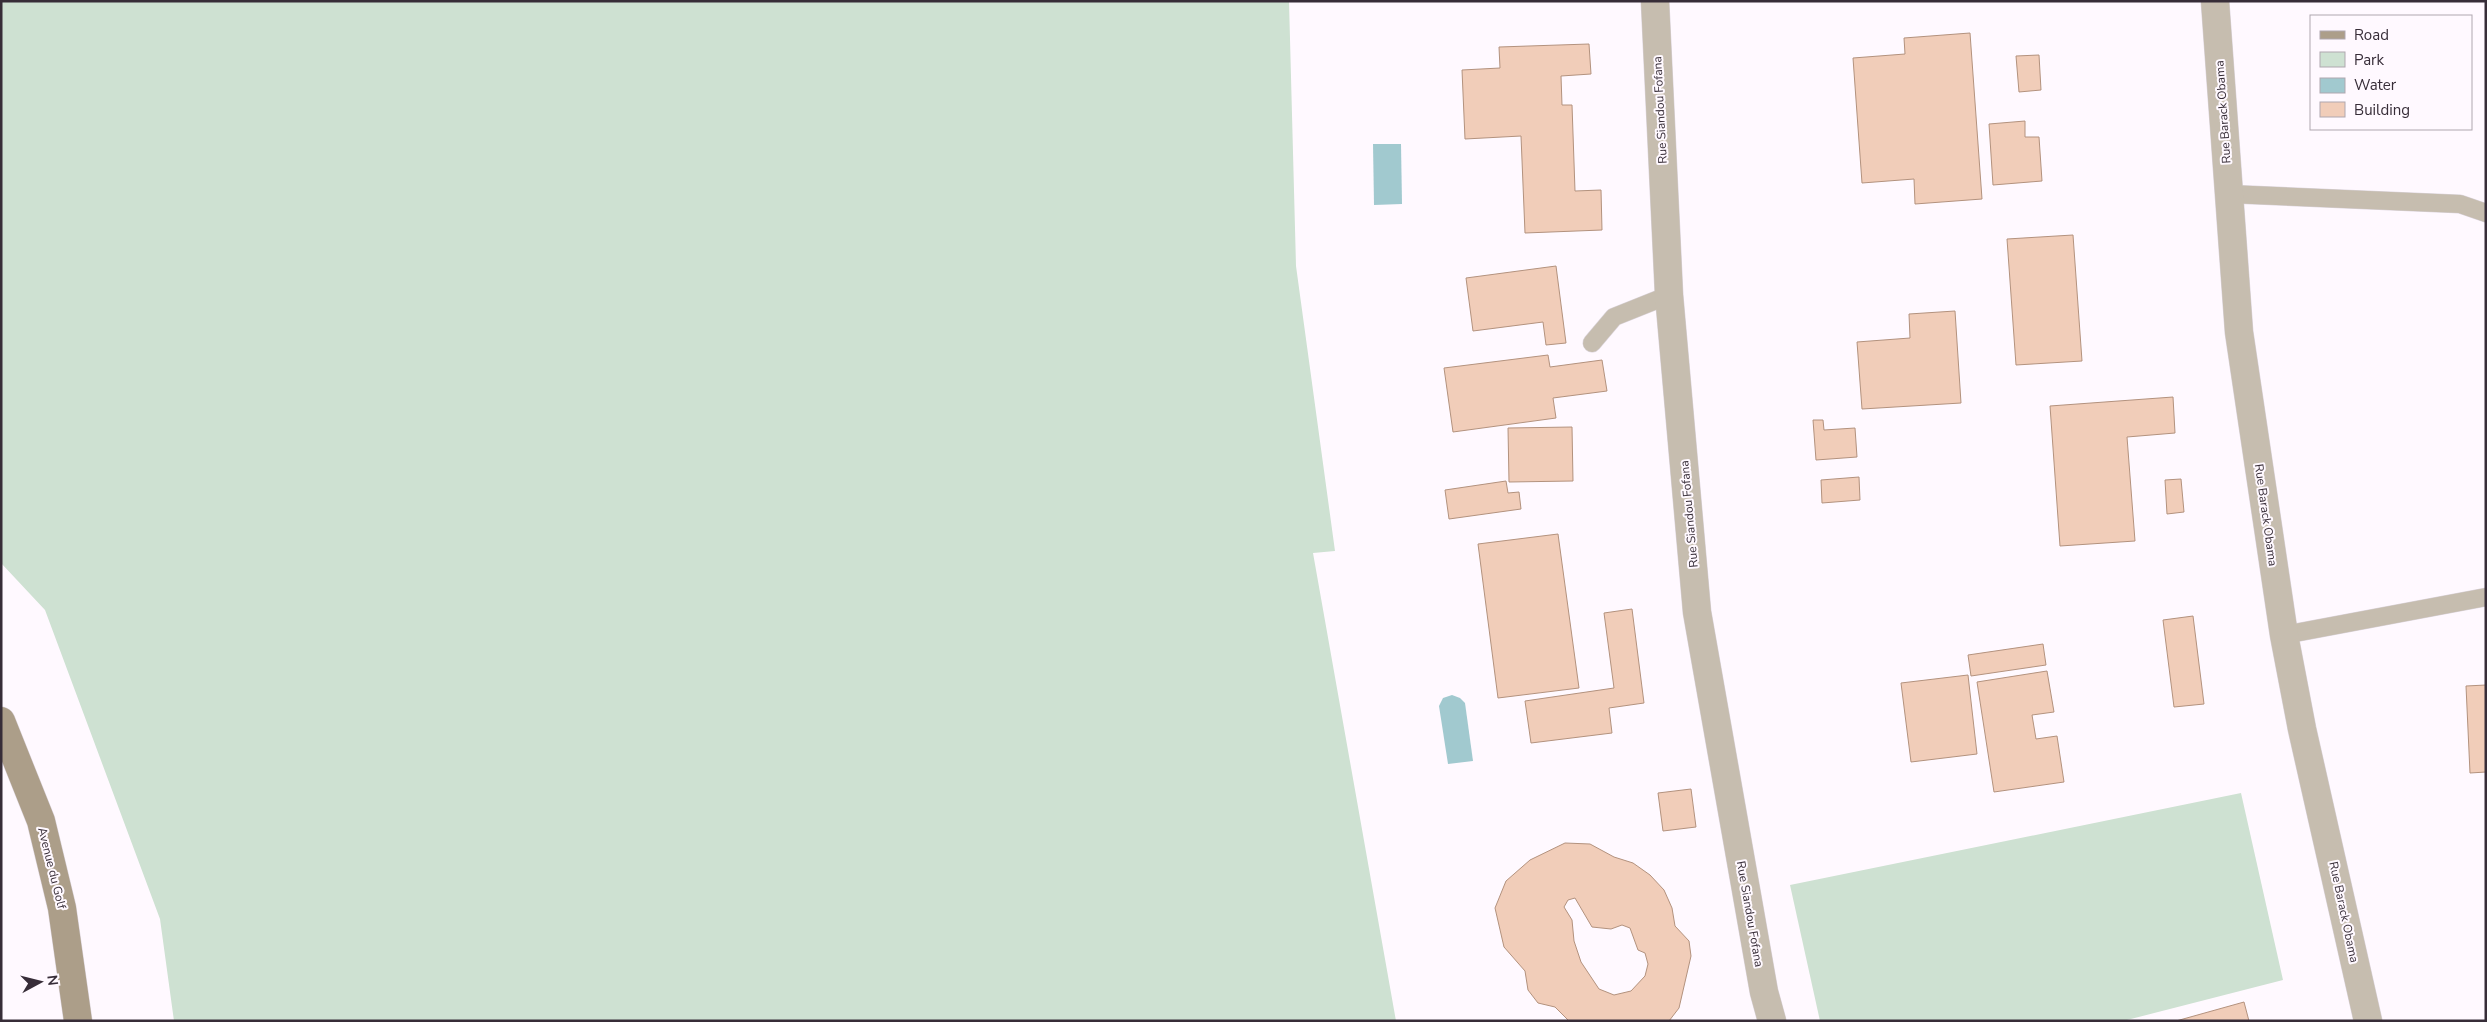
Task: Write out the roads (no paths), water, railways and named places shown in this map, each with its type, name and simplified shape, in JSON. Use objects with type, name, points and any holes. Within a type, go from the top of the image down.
[{"type":"main road","name":"Avenue du Golf","points":[[1,721],[41,821],[62,908],[78,1021]]},
{"type":"street","name":"Rue Siandou Fofana","points":[[1655,1],[1670,296],[1697,612],[1764,992],[1772,1021]]},
{"type":"street","name":"Rue Barack Obama","points":[[2215,1],[2239,332],[2284,635],[2302,729],[2368,1021]]},
{"type":"lane","points":[[2229,194],[2460,204],[2486,212]]},
{"type":"lane","points":[[1592,343],[1614,317],[1670,296]]},
{"type":"lane","points":[[2284,635],[2486,597]]},
{"type":"water","points":[[1373,144],[1401,144],[1402,204],[1374,205]]},
{"type":"water","points":[[1452,695],[1460,698],[1465,703],[1473,761],[1448,764],[1439,706],[1443,698]]}]
